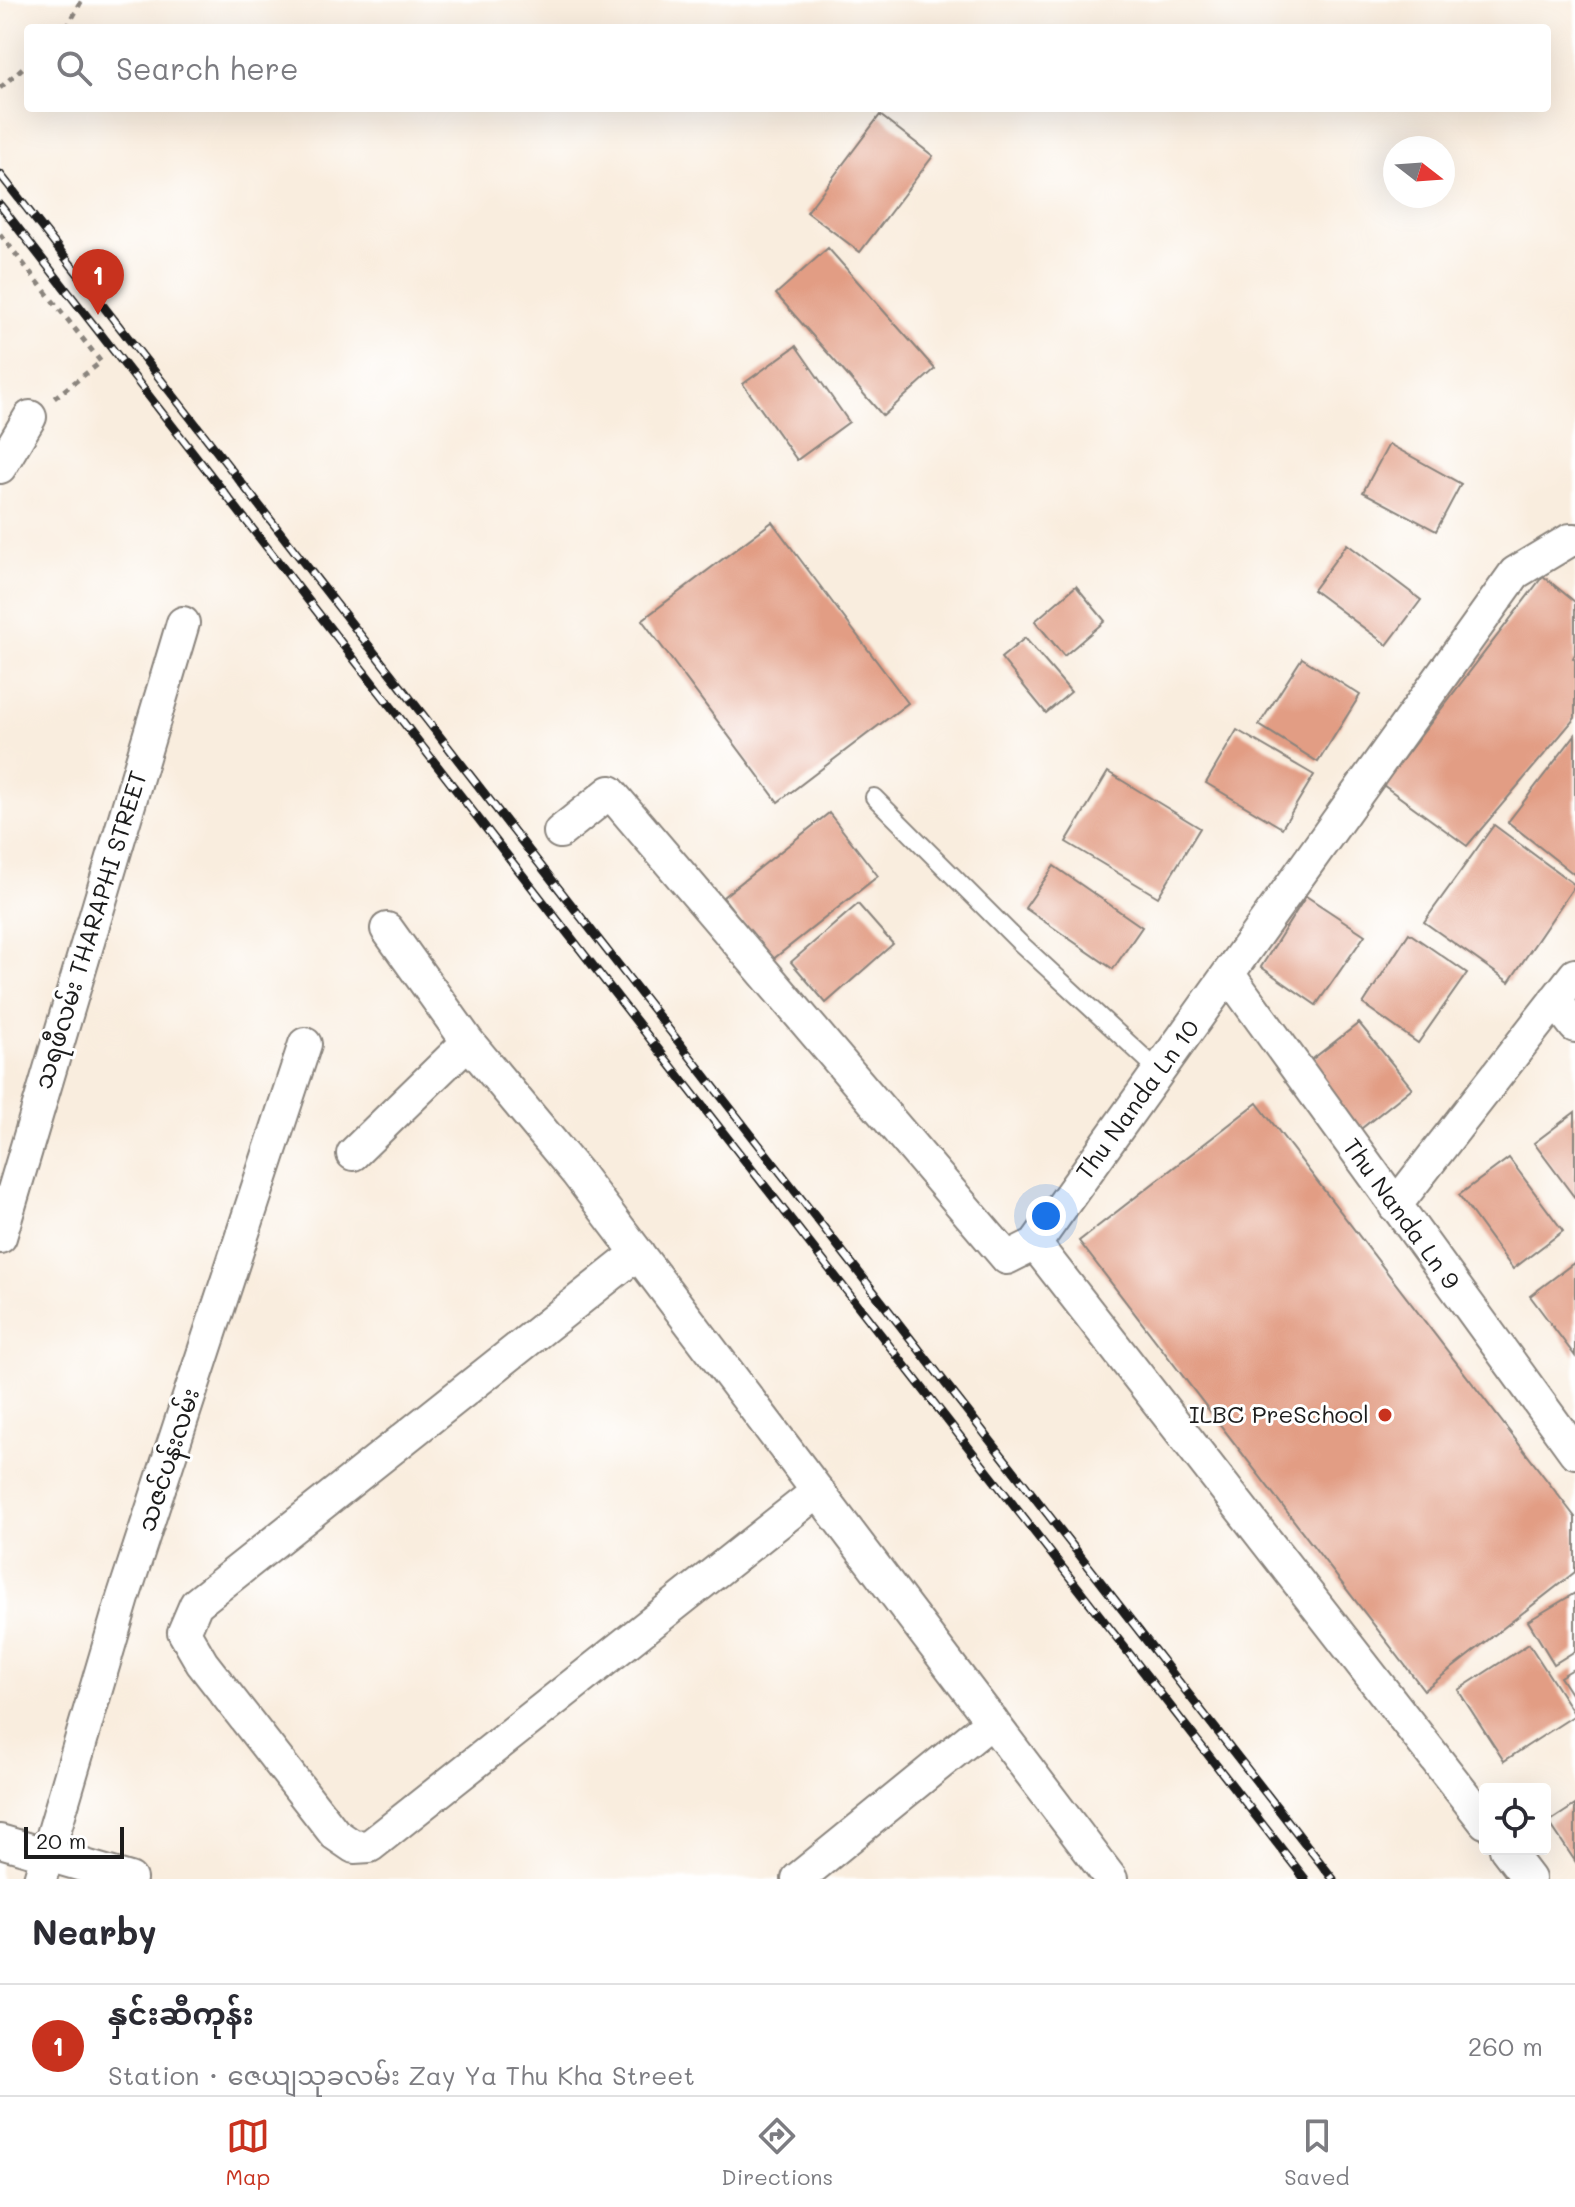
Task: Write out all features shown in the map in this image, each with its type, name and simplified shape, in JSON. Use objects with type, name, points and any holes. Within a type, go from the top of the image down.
[{"type":"street","points":[[0,467],[30,417]]},
{"type":"street","name":"Thu Nanda Ln 10","points":[[1035,1244],[1515,573],[1570,540],[1575,540]]},
{"type":"street","name":"သရဖီလမ်း THARAPHI STREET","points":[[0,1237],[183,623]]},
{"type":"street","points":[[560,832],[610,792],[1007,1258],[1035,1244],[1479,1814]]},
{"type":"street","points":[[387,929],[468,1042],[577,1173],[1111,1879]]},
{"type":"street","name":"Thu Nanda Ln 9","points":[[1229,975],[1575,1452]]},
{"type":"street","points":[[1395,1206],[1575,975]]},
{"type":"street","points":[[1555,1000],[1575,1026]]},
{"type":"street","points":[[353,1154],[468,1042]]},
{"type":"street","name":"သဇင်ပန်းလမ်း","points":[[43,1867],[123,1598],[305,1044]]},
{"type":"street","points":[[638,1253],[196,1604],[184,1632],[202,1663],[335,1834],[354,1847],[370,1846],[818,1491]]},
{"type":"street","points":[[798,1879],[992,1721]]},
{"type":"street","points":[[0,1841],[43,1867],[130,1879]]},
{"type":"street","points":[[1511,1855],[1529,1879]]},
{"type":"lane","points":[[874,797],[1019,942],[1159,1071]]},
{"type":"path","points":[[69,24],[82,0]]},
{"type":"path","points":[[0,88],[24,67]]},
{"type":"path","points":[[0,234],[101,362],[30,417]]},
{"type":"building","points":[[880,115],[933,156],[860,252],[807,212]]},
{"type":"building","points":[[828,248],[935,369],[883,416],[776,294]]},
{"type":"building","points":[[796,346],[849,422],[797,460],[743,384]]},
{"type":"building","points":[[1389,444],[1461,484],[1436,531],[1363,492]]},
{"type":"building","points":[[772,522],[908,703],[778,802],[642,620]]},
{"type":"building","points":[[1347,544],[1421,600],[1387,645],[1313,590]]},
{"type":"building","points":[[1543,576],[1575,602],[1575,718],[1467,846],[1383,785]]},
{"type":"building","points":[[1076,586],[1105,621],[1064,656],[1035,621]]},
{"type":"building","points":[[1025,638],[1071,692],[1046,713],[1001,658]]},
{"type":"building","points":[[1302,658],[1360,695],[1318,762],[1259,725]]},
{"type":"building","points":[[1237,730],[1314,775],[1282,828],[1206,783]]},
{"type":"building","points":[[1575,735],[1575,875],[1508,822]]},
{"type":"building","points":[[1108,772],[1200,828],[1158,897],[1066,842]]},
{"type":"building","points":[[829,813],[878,876],[772,960],[723,897]]},
{"type":"building","points":[[1494,825],[1575,885],[1509,982],[1424,922]]},
{"type":"building","points":[[1054,866],[1142,927],[1113,969],[1025,908]]},
{"type":"building","points":[[1306,896],[1365,935],[1316,1005],[1261,967]]},
{"type":"building","points":[[858,904],[893,944],[826,1003],[791,962]]},
{"type":"building","points":[[1409,933],[1467,973],[1418,1043],[1363,1004]]},
{"type":"building","points":[[1359,1023],[1412,1088],[1357,1132],[1305,1065]]},
{"type":"building","points":[[1257,1103],[1575,1517],[1575,1572],[1424,1690],[1079,1241]]},
{"type":"building","points":[[1575,1112],[1575,1198],[1534,1143]]},
{"type":"building","points":[[1509,1158],[1563,1231],[1513,1269],[1459,1195]]},
{"type":"building","points":[[1575,1262],[1575,1356],[1530,1296]]},
{"type":"building","points":[[1575,1593],[1575,1651],[1554,1664],[1528,1621]]},
{"type":"building","points":[[1529,1644],[1575,1715],[1504,1761],[1458,1690]]},
{"type":"building","points":[[1575,1668],[1575,1700],[1560,1677]]},
{"type":"building","points":[[1575,1805],[1575,1861],[1551,1825],[1551,1821]]},
{"type":"railway","points":[[0,174],[1333,1879]]},
{"type":"railway","points":[[0,205],[1305,1879]]},
{"type":"place","name":"နှင်းဆီကုန်း","points":[[98,315]]},
{"type":"place","name":"ILBC PreSchool","points":[[1385,1415]]}]
